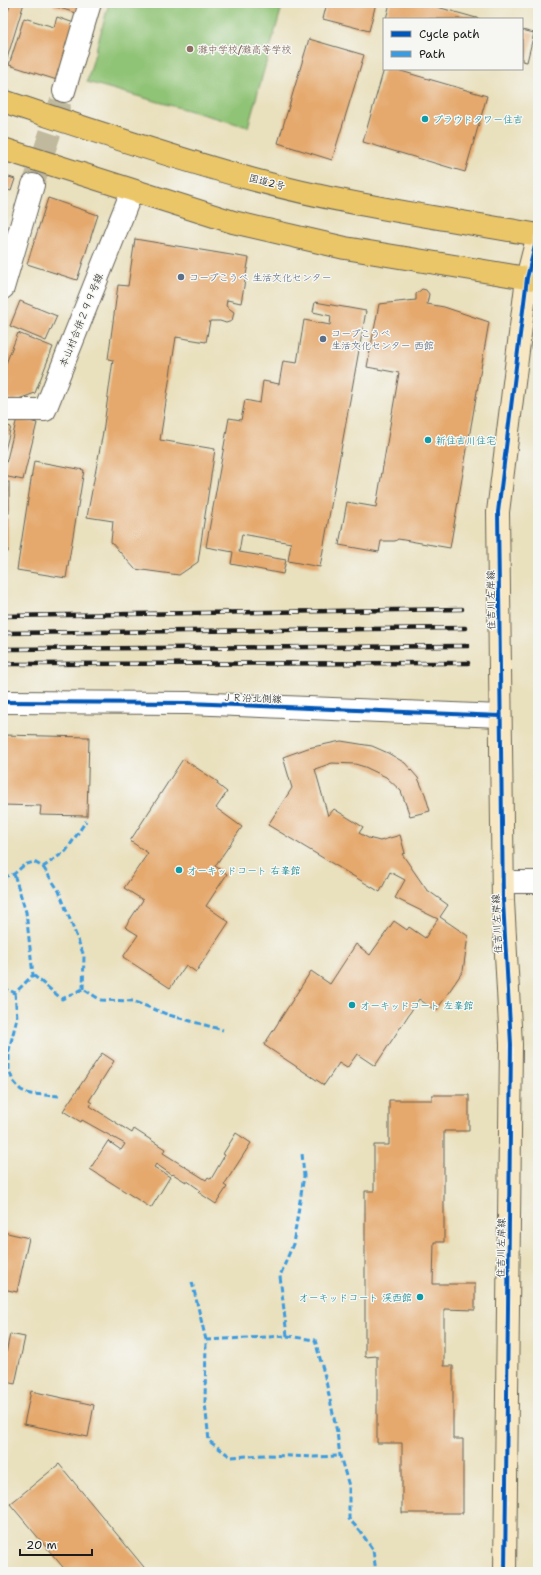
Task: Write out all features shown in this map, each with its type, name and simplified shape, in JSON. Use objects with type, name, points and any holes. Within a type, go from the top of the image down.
[{"type":"highway","name":"国道2号","points":[[3,101],[90,130],[251,179],[346,201],[538,234]]},
{"type":"highway","points":[[3,149],[232,222],[345,248],[533,279]]},
{"type":"street","points":[[64,92],[90,3]]},
{"type":"street","points":[[3,288],[33,186]]},
{"type":"street","name":"本山村合併２９９号線","points":[[3,410],[45,410],[132,191]]},
{"type":"street","name":"住吉川左岸線","points":[[505,1572],[511,1044],[503,882],[498,512],[533,279],[538,234]]},
{"type":"street","name":"ＪＲ沿北側線","points":[[3,702],[188,703],[500,716]]},
{"type":"street","points":[[503,882],[535,882]]},
{"type":"green space","name":"灘中学校/灘高等学校","points":[[109,3],[283,3],[248,127],[87,82]]},
{"type":"building","points":[[11,3],[24,3],[5,65],[3,64],[3,9],[8,11]]},
{"type":"building","points":[[54,3],[80,3],[76,13],[53,6]]},
{"type":"building","points":[[327,3],[376,3],[369,31],[323,19]]},
{"type":"building","points":[[390,3],[423,3],[476,18],[386,18]]},
{"type":"building","points":[[57,17],[74,23],[57,80],[9,65],[24,18],[54,27]]},
{"type":"building","points":[[523,30],[534,33],[527,62],[523,61]]},
{"type":"building","points":[[309,39],[364,55],[332,160],[278,143]]},
{"type":"building","name":"プラウドタワー住吉","points":[[384,70],[397,70],[487,96],[465,172],[363,142]]},
{"type":"building","points":[[3,175],[15,179],[11,191],[3,188]]},
{"type":"building","points":[[48,198],[98,215],[77,280],[27,264]]},
{"type":"building","points":[[135,239],[249,258],[241,303],[227,300],[226,306],[234,312],[232,321],[226,323],[220,321],[210,321],[206,342],[176,337],[160,440],[215,449],[198,562],[179,575],[135,569],[111,542],[113,521],[87,517],[103,432],[113,360],[108,359],[118,285],[128,286]]},
{"type":"building","name":"新住吉川住宅","points":[[422,289],[426,290],[429,294],[427,304],[444,307],[489,322],[450,548],[398,539],[395,541],[381,541],[379,552],[339,545],[347,502],[376,507],[399,373],[367,367],[379,304],[416,300],[416,294]]},
{"type":"building","points":[[20,301],[57,316],[46,341],[10,326]]},
{"type":"building","points":[[315,302],[366,311],[320,567],[288,561],[291,543],[242,534],[239,552],[286,560],[283,574],[231,564],[233,552],[206,547],[229,418],[241,420],[245,400],[260,403],[263,381],[279,384],[283,361],[297,363],[304,320],[330,325],[331,316],[313,312]]},
{"type":"building","points":[[18,333],[53,347],[35,393],[13,401],[3,397],[3,371]]},
{"type":"building","points":[[17,418],[37,423],[23,480],[3,476]]},
{"type":"building","points":[[3,424],[11,427],[5,450],[3,450]]},
{"type":"building","points":[[34,461],[84,470],[66,578],[17,570]]},
{"type":"building","points":[[3,482],[9,482],[9,513],[3,513]]},
{"type":"building","points":[[3,518],[8,518],[8,552],[3,551]]},
{"type":"building","points":[[3,735],[89,737],[87,816],[40,815],[41,806],[3,805]]},
{"type":"building","points":[[341,741],[372,746],[405,763],[418,778],[430,811],[410,816],[401,791],[386,777],[355,764],[332,763],[315,769],[328,816],[334,809],[363,827],[359,833],[368,838],[380,841],[400,835],[405,853],[402,854],[426,889],[448,905],[440,917],[468,936],[463,971],[436,1011],[419,999],[375,1066],[357,1054],[347,1068],[339,1063],[324,1085],[264,1045],[311,971],[330,984],[356,944],[370,955],[394,921],[407,930],[409,927],[425,938],[438,919],[395,898],[405,880],[390,872],[380,892],[268,825],[292,788],[283,757],[308,748]]},
{"type":"building","name":"オーキッドコート 右峯館","points":[[183,759],[218,782],[217,784],[227,792],[216,808],[242,827],[215,866],[227,874],[206,906],[229,922],[196,972],[186,965],[170,988],[123,957],[138,935],[125,927],[143,900],[124,888],[148,853],[130,841]]},
{"type":"building","points":[[102,1053],[114,1061],[89,1101],[92,1103],[90,1106],[132,1133],[134,1129],[165,1149],[163,1153],[206,1180],[208,1177],[211,1179],[225,1155],[223,1154],[236,1133],[251,1143],[224,1185],[227,1187],[216,1204],[198,1192],[200,1190],[186,1180],[186,1182],[173,1174],[172,1175],[156,1164],[154,1167],[170,1177],[151,1208],[90,1169],[108,1141],[121,1150],[125,1144],[82,1120],[81,1122],[63,1111]]},
{"type":"building","name":"オーキッドコート 渓西館","points":[[432,1095],[469,1095],[469,1131],[444,1131],[444,1242],[434,1242],[433,1284],[475,1284],[475,1310],[444,1309],[444,1366],[453,1366],[453,1439],[463,1439],[463,1513],[402,1513],[402,1443],[377,1443],[377,1356],[365,1357],[365,1191],[374,1191],[374,1145],[389,1145],[389,1100],[432,1100]]},
{"type":"building","points":[[3,1232],[29,1238],[17,1292],[3,1289]]},
{"type":"building","points":[[10,1334],[25,1337],[15,1384],[3,1381],[3,1368]]},
{"type":"building","points":[[31,1391],[94,1405],[88,1437],[24,1424]]},
{"type":"building","points":[[59,1464],[148,1572],[67,1572],[10,1504]]},
{"type":"tunnel","points":[[33,185],[64,91]]},
{"type":"railway","points":[[3,616],[462,609]]},
{"type":"railway","points":[[3,633],[465,628]]},
{"type":"railway","points":[[3,649],[468,646]]},
{"type":"railway","points":[[3,664],[468,663]]},
{"type":"marked path","points":[[3,877],[14,874],[24,865],[34,862],[43,867],[66,851],[86,821]]},
{"type":"marked path","points":[[43,867],[59,891],[84,956],[83,989]]},
{"type":"marked path","points":[[3,987],[15,993],[33,975],[26,912],[14,874]]},
{"type":"marked path","points":[[33,975],[62,999],[83,989],[101,1000],[133,1001],[169,1015],[223,1030]]},
{"type":"marked path","points":[[15,993],[17,1018],[9,1050],[9,1070],[13,1081],[21,1090],[30,1094],[59,1096]]},
{"type":"marked path","points":[[206,1340],[287,1336],[280,1276],[293,1244],[304,1176],[302,1153]]},
{"type":"marked path","points":[[192,1282],[206,1340],[205,1403],[209,1441],[231,1457],[265,1455],[314,1457],[340,1456]]},
{"type":"marked path","points":[[287,1336],[315,1340],[337,1432],[340,1456],[349,1486],[349,1519],[360,1531],[373,1550],[376,1572]]},
{"type":"cycle path","points":[[505,1572],[511,1044],[503,901],[498,512],[527,278],[538,234]]},
{"type":"cycle path","points":[[3,702],[188,703],[500,716]]},
{"type":"place","name":"灘中学校/灘高等学校","points":[[190,49]]},
{"type":"place","name":"プラウドタワー住吉","points":[[425,119]]},
{"type":"place","name":"コープこうべ 生活文化センター","points":[[181,277]]},
{"type":"place","name":"コープこうべ 生活文化センター 西館","points":[[323,339]]},
{"type":"place","name":"新住吉川住宅","points":[[428,440]]},
{"type":"place","name":"オーキッドコート 右峯館","points":[[179,870]]},
{"type":"place","name":"オーキッドコート 左峯館","points":[[352,1005]]},
{"type":"place","name":"オーキッドコート 渓西館","points":[[420,1297]]}]
